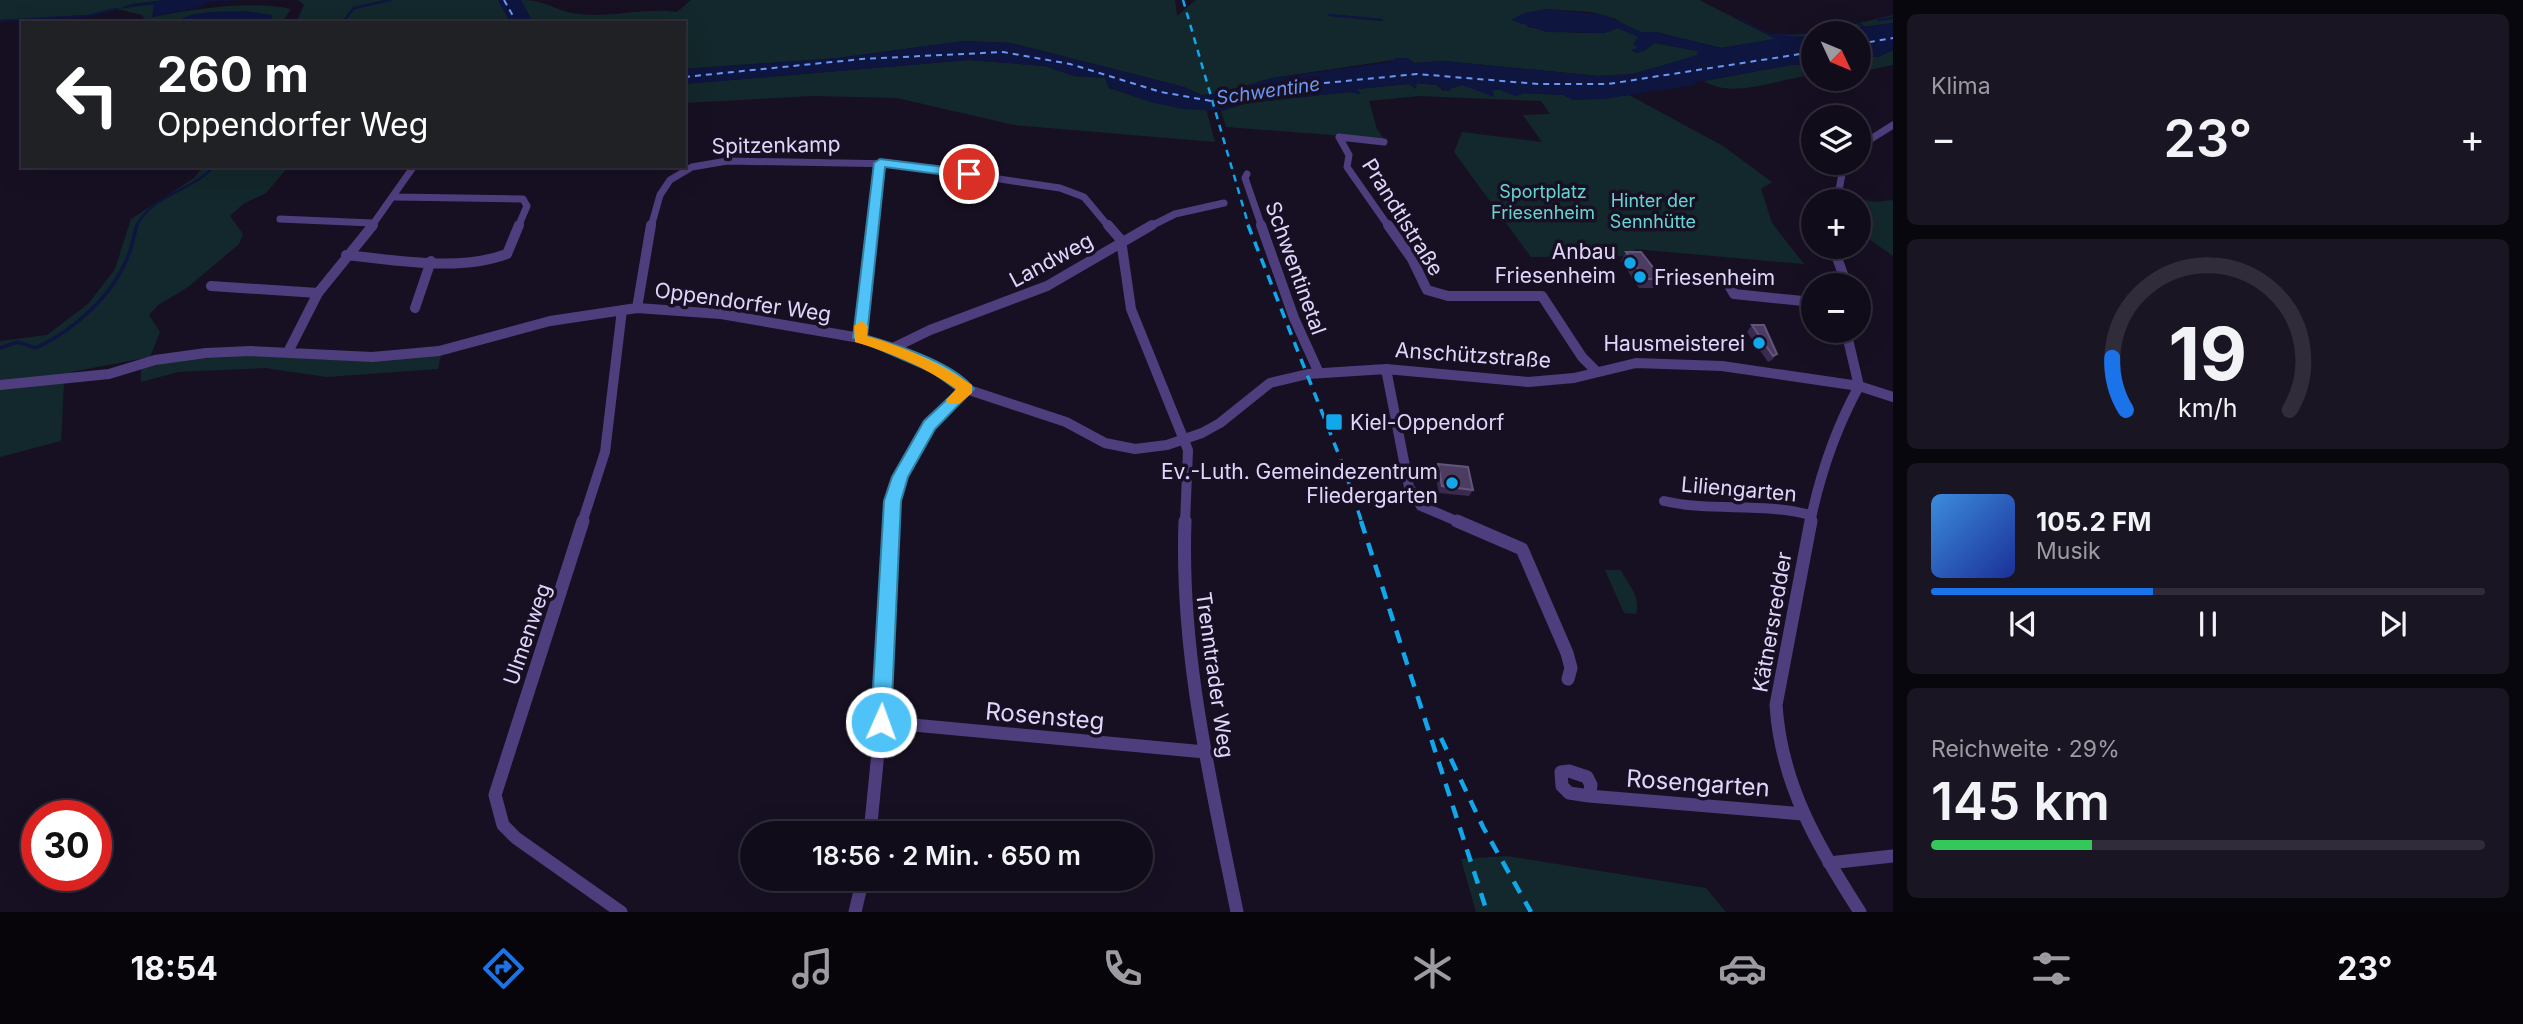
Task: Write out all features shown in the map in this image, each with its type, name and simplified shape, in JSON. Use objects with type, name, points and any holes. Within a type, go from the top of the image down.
[{"type":"street","points":[[1871,139],[1893,125]]},
{"type":"street","name":"Prandtlstraße","points":[[1384,142],[1339,137],[1349,155],[1347,167],[1412,259],[1427,290],[1448,296],[1542,296],[1581,357],[1595,371]]},
{"type":"street","name":"Spitzenkamp","points":[[637,308],[660,194],[664,186],[688,169],[727,161],[880,163],[1068,189],[1093,206],[1121,240]]},
{"type":"street","points":[[860,338],[880,163]]},
{"type":"street","points":[[288,352],[318,293],[395,197],[413,168]]},
{"type":"street","name":"Schwentinetal","points":[[1247,174],[1245,178],[1294,318],[1319,373]]},
{"type":"street","points":[[346,256],[431,261],[501,257],[507,254],[527,206],[523,199],[395,197]]},
{"type":"street","name":"Landweg","points":[[893,348],[1048,285],[1088,264],[1121,240],[1182,210],[1224,202]]},
{"type":"street","points":[[280,219],[372,223]]},
{"type":"street","points":[[1121,240],[1131,309],[1184,441]]},
{"type":"street","points":[[415,308],[431,261]]},
{"type":"street","points":[[1723,275],[1734,294],[1801,301]]},
{"type":"street","points":[[211,286],[318,293]]},
{"type":"street","name":"Oppendorfer Weg","points":[[0,385],[109,374],[180,355],[288,352],[372,357],[439,351],[550,321],[637,308],[722,314],[860,338],[893,348],[937,369],[967,389],[1066,422],[1096,439],[1120,447],[1152,449],[1184,441],[1220,423],[1270,383],[1319,373],[1384,369]]},
{"type":"street","name":"Ulmenweg","points":[[621,912],[516,838],[503,825],[495,794],[573,561],[606,452],[622,310]]},
{"type":"street","points":[[1849,343],[1859,386]]},
{"type":"street","name":"Anschützstraße","points":[[1384,369],[1528,382],[1574,378],[1636,363],[1722,366],[1859,386],[1893,397]]},
{"type":"street","points":[[1384,369],[1409,487],[1414,498],[1421,506],[1521,549],[1567,653],[1571,668],[1568,679]]},
{"type":"street","name":"Kätnersredder","points":[[1859,386],[1843,415],[1819,477],[1776,705],[1780,749],[1803,814],[1829,863],[1860,912]]},
{"type":"street","points":[[871,821],[881,722],[892,501],[900,477],[929,425],[967,389]]},
{"type":"street","name":"Trenntrader Weg","points":[[1184,441],[1188,450],[1183,580],[1205,752],[1237,912]]},
{"type":"street","name":"Liliengarten","points":[[1664,500],[1686,506],[1784,510],[1810,515]]},
{"type":"street","name":"Rosensteg","points":[[881,722],[1205,752]]},
{"type":"street","name":"Rosengarten","points":[[1589,796],[1803,814]]},
{"type":"street","points":[[1829,863],[1893,856]]},
{"type":"street","points":[[855,912],[860,891]]},
{"type":"green space","points":[[0,0],[165,0],[121,8],[155,4],[153,17],[241,5],[291,9],[283,21],[270,21],[272,16],[227,12],[203,13],[183,18],[182,21],[146,21],[142,15],[117,9],[88,16],[0,21]]},
{"type":"green space","points":[[298,0],[498,0],[510,21],[297,21],[304,5]]},
{"type":"green space","points":[[521,0],[538,2],[571,13],[604,15],[677,12],[691,0],[1175,0],[1177,16],[1196,0],[1699,0],[1776,39],[1721,48],[1656,32],[1641,32],[1621,25],[1616,19],[1591,12],[1548,9],[1537,11],[1527,27],[1578,33],[1604,33],[1618,28],[1639,37],[1647,47],[1655,43],[1698,51],[1697,56],[1633,74],[1599,76],[1444,61],[1415,63],[1407,58],[1272,78],[1217,94],[1201,95],[1184,87],[1011,43],[964,41],[838,58],[686,69],[686,21],[532,21]]},
{"type":"green space","points":[[1893,15],[1893,23],[1871,26],[1871,21],[1868,21]]},
{"type":"green space","points":[[1801,34],[1801,37],[1774,36]]},
{"type":"green space","points":[[1893,50],[1893,65],[1871,70],[1871,56],[1878,57]]},
{"type":"green space","points":[[969,60],[1045,66],[1074,76],[1105,78],[1109,88],[1133,96],[1168,105],[1206,109],[1215,142],[1014,125],[897,98],[813,96],[686,103],[686,84]]},
{"type":"green space","points":[[1801,65],[1801,77],[1743,88],[1716,86],[1704,81]]},
{"type":"green space","points":[[1416,83],[1437,85],[1443,91],[1462,85],[1485,91],[1504,89],[1515,96],[1524,93],[1564,95],[1573,100],[1629,95],[1723,146],[1772,182],[1761,189],[1772,223],[1804,264],[1634,249],[1638,256],[1531,257],[1454,152],[1462,132],[1542,142],[1523,115],[1550,114],[1541,101],[1418,96],[1369,101],[1377,129],[1384,139],[1226,127],[1221,111],[1247,103],[1349,92],[1360,94],[1357,89],[1409,84],[1416,89]]},
{"type":"green space","points":[[202,168],[287,168],[266,193],[243,204],[230,216],[243,234],[239,244],[188,287],[158,305],[149,315],[160,332],[150,357],[71,372],[64,383],[61,441],[0,457],[0,341],[47,335],[89,303],[115,269],[131,219],[194,178]]},
{"type":"green space","points":[[1893,200],[1893,256],[1871,240],[1871,201]]},
{"type":"green space","points":[[268,355],[354,360],[441,355],[438,369],[327,377],[265,368],[178,372],[141,382],[141,369],[175,360]]},
{"type":"green space","points":[[1605,570],[1621,570],[1635,596],[1636,614],[1624,613]]},
{"type":"green space","points":[[1507,856],[1706,888],[1726,912],[1476,912],[1461,859]]},
{"type":"water","points":[[165,0],[241,0],[207,2],[197,8],[152,17],[154,4],[117,9],[132,4]]},
{"type":"water","points":[[498,0],[521,0],[532,21],[510,21]]},
{"type":"water","name":"Schwentine","points":[[1548,9],[1605,15],[1641,32],[1656,32],[1721,48],[1775,39],[1737,17],[1740,17],[1770,34],[1801,33],[1775,36],[1801,37],[1801,65],[1604,99],[1573,100],[1564,95],[1524,93],[1515,96],[1498,89],[1493,90],[1494,97],[1462,85],[1451,88],[1449,92],[1437,85],[1417,83],[1416,89],[1409,84],[1357,89],[1361,94],[1349,92],[1247,103],[1221,111],[1183,109],[1150,102],[1109,87],[1105,78],[1074,76],[1045,66],[969,60],[686,84],[686,69],[838,58],[964,41],[1011,43],[1184,87],[1201,95],[1217,94],[1272,78],[1391,62],[1395,58],[1407,58],[1415,63],[1444,61],[1599,76],[1633,74],[1697,55],[1698,51],[1655,43],[1636,53],[1631,50],[1637,48],[1633,44],[1638,37],[1618,28],[1604,33],[1547,32],[1511,20],[1524,13]]},
{"type":"water","points":[[245,11],[272,15],[270,21],[182,21],[183,18],[213,12]]},
{"type":"water","points":[[1893,23],[1893,50],[1878,57],[1871,56],[1871,27]]},
{"type":"building","points":[[1626,252],[1641,252],[1662,279],[1645,279]]},
{"type":"building","points":[[1752,325],[1764,325],[1777,354],[1773,356]]},
{"type":"building","points":[[1438,464],[1468,467],[1473,490],[1442,486]]},
{"type":"waterway","points":[[344,21],[354,8],[390,0]]},
{"type":"waterway","points":[[0,21],[88,16],[117,9]]},
{"type":"waterway","points":[[1329,15],[1382,20]]},
{"type":"waterway","points":[[1878,20],[1893,18]]},
{"type":"waterway","points":[[137,226],[151,207],[195,182],[212,168]]},
{"type":"waterway","points":[[0,348],[17,342],[36,348],[79,320],[115,282],[130,251],[137,226]]},
{"type":"ferry route","points":[[504,0],[516,21]]},
{"type":"ferry route","points":[[1871,42],[1893,38]]},
{"type":"ferry route","points":[[686,77],[862,59],[1003,52],[1070,64],[1161,92],[1217,102],[1304,85],[1417,74],[1539,84],[1608,84],[1801,54]]},
{"type":"railway","points":[[1183,0],[1249,227]]},
{"type":"railway","points":[[1248,225],[1344,468],[1362,523]]},
{"type":"railway","points":[[1361,521],[1487,912]]},
{"type":"railway","points":[[1441,738],[1483,827],[1531,912]]},
{"type":"slow traffic","points":[[861,326],[860,338],[893,348],[937,369],[967,389],[953,400]]},
{"type":"place","name":"Anbau Friesenheim","points":[[1630,263]]},
{"type":"place","name":"Friesenheim","points":[[1640,277]]},
{"type":"place","name":"Hausmeisterei","points":[[1759,343]]},
{"type":"place","name":"Kiel-Oppendorf","points":[[1334,422]]},
{"type":"place","name":"Ev.-Luth. Gemeindezentrum Fliedergarten","points":[[1452,483]]},
{"type":"route","points":[[881,722],[892,501],[900,477],[929,425],[944,407],[967,389],[937,369],[893,348],[860,338],[880,163],[969,174]]},
{"type":"park label","name":"Sportplatz Friesenheim","points":[[1543,201]]},
{"type":"park label","name":"Hinter der Sennhütte","points":[[1653,210]]}]
